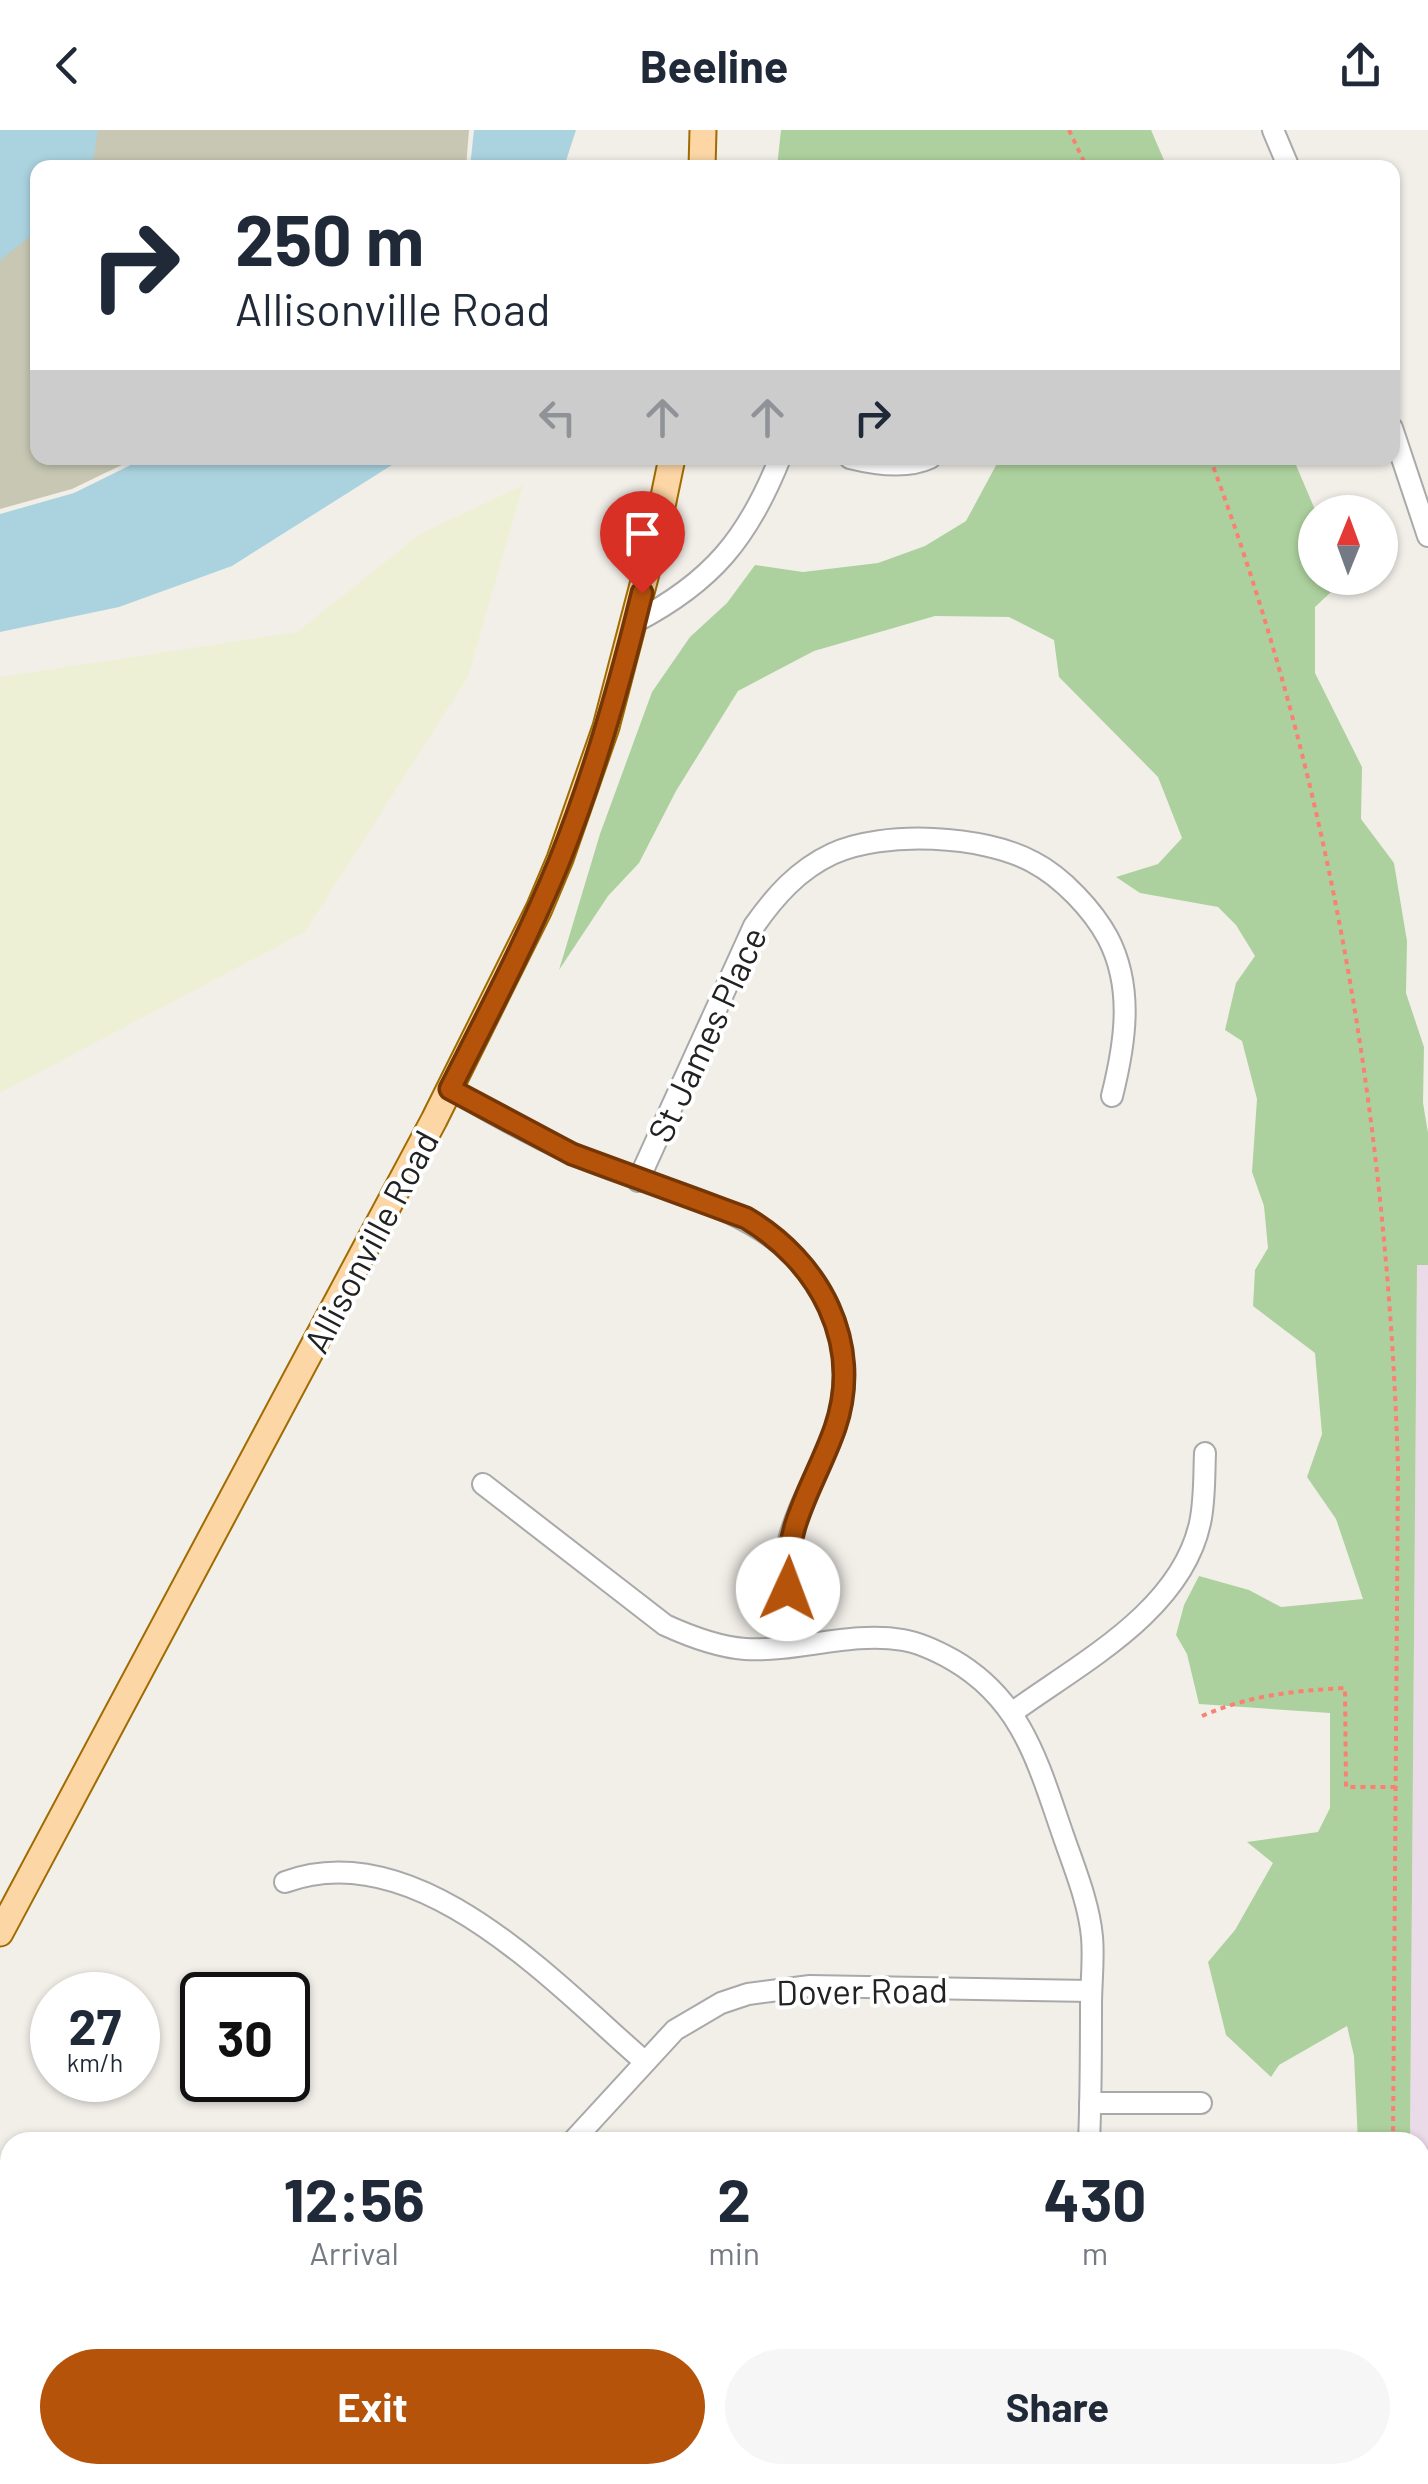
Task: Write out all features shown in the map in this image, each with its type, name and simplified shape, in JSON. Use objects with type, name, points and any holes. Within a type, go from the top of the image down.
[{"type":"main road","points":[[702,160],[703,130]]},
{"type":"main road","name":"Allisonville Road","points":[[0,1933],[511,970],[560,859],[606,727],[635,622],[670,465]]},
{"type":"street","points":[[1273,130],[1286,160]]},
{"type":"street","points":[[1400,452],[1428,536]]},
{"type":"street","points":[[635,622],[684,595],[710,572],[744,528],[776,465]]},
{"type":"street","name":"St James Place","points":[[638,1181],[754,926],[771,902],[814,863],[846,848],[884,838],[942,840],[1006,851],[1034,862],[1084,906],[1108,938],[1119,968],[1126,1010],[1123,1051],[1112,1096]]},
{"type":"street","points":[[450,1089],[572,1154],[721,1208],[766,1231],[806,1268],[834,1316],[842,1347],[842,1401],[788,1543],[786,1567],[795,1646]]},
{"type":"street","points":[[1014,1712],[1138,1622],[1178,1578],[1200,1523],[1205,1452]]},
{"type":"street","points":[[482,1484],[665,1625],[690,1636],[741,1649],[860,1637],[918,1643],[979,1675],[1014,1712],[1051,1799],[1090,1924],[1089,2132]]},
{"type":"street","points":[[285,1882],[309,1873],[356,1873],[389,1880],[444,1903],[489,1928],[644,2061]]},
{"type":"street","name":"Dover Road","points":[[581,2132],[675,2030],[748,1994],[810,1986],[1091,1991]]},
{"type":"street","points":[[1090,2103],[1201,2103]]},
{"type":"path","points":[[1069,130],[1083,160]]},
{"type":"path","points":[[1212,465],[1252,580],[1298,737],[1340,922],[1368,1084],[1383,1212],[1398,1467],[1393,2132]]},
{"type":"path","points":[[1202,1716],[1277,1692],[1345,1688],[1346,1787],[1396,1787]]},
{"type":"shaded area","points":[[0,130],[469,130],[467,160],[30,160],[30,465],[122,465],[72,489],[0,509]]},
{"type":"shaded area","points":[[523,485],[468,677],[305,932],[0,1093],[0,677],[297,632],[420,534]]},
{"type":"shaded area","points":[[1417,1264],[1428,1265],[1428,2132],[1410,2132]]},
{"type":"green space","points":[[781,130],[1151,130],[1164,160],[778,160]]},
{"type":"green space","points":[[996,465],[1296,465],[1309,495],[1298,495],[1298,595],[1328,595],[1315,607],[1315,673],[1362,767],[1361,819],[1394,863],[1407,941],[1406,993],[1424,1047],[1428,1265],[1417,1265],[1410,2132],[1358,2132],[1354,2056],[1347,2026],[1279,2065],[1271,2077],[1226,2035],[1208,1962],[1235,1930],[1273,1863],[1247,1842],[1318,1832],[1330,1808],[1330,1713],[1199,1704],[1187,1654],[1176,1635],[1184,1605],[1199,1576],[1249,1590],[1281,1607],[1363,1599],[1336,1519],[1307,1477],[1322,1434],[1315,1353],[1253,1306],[1255,1270],[1268,1248],[1264,1206],[1252,1172],[1257,1099],[1242,1041],[1225,1030],[1236,983],[1255,956],[1236,925],[1218,907],[1140,893],[1116,877],[1158,864],[1182,838],[1158,777],[1059,677],[1054,640],[1009,617],[935,616],[814,651],[738,691],[676,791],[639,863],[608,896],[559,970],[600,834],[652,692],[690,637],[727,603],[755,565],[803,572],[878,563],[925,546],[966,521]]},
{"type":"water","points":[[0,130],[98,130],[93,160],[30,160],[30,236],[0,260]]},
{"type":"water","points":[[474,130],[576,130],[566,160],[471,160]]},
{"type":"water","points":[[131,465],[392,465],[232,566],[119,607],[0,632],[0,514],[74,493]]},
{"type":"route","points":[[642,593],[606,727],[560,859],[511,970],[450,1089],[572,1154],[746,1218],[790,1250],[806,1268],[834,1316],[844,1372],[836,1424],[788,1543],[788,1589]]}]
